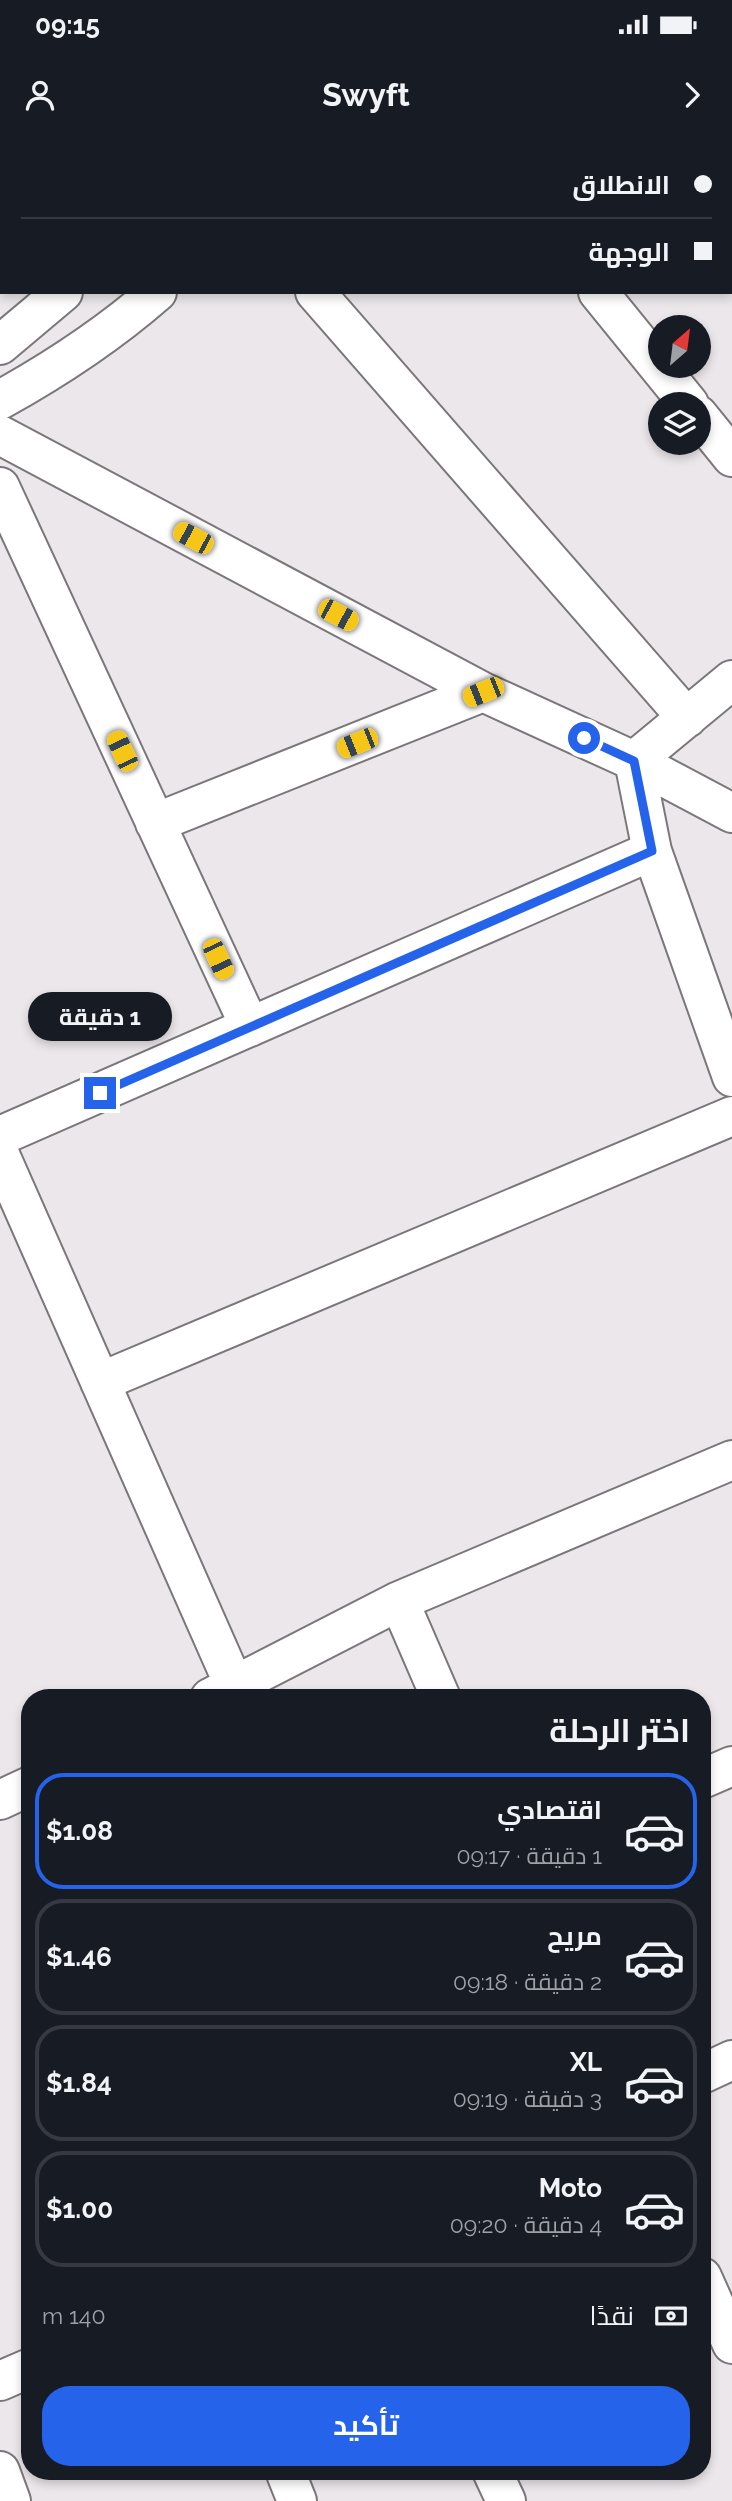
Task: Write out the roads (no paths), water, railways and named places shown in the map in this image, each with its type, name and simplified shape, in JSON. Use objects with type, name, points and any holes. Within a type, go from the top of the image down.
[{"type":"main road","points":[[0,345],[61,294]]},
{"type":"main road","points":[[0,400],[37,379],[122,322],[155,294]]},
{"type":"main road","points":[[317,294],[687,718]]},
{"type":"main road","points":[[600,294],[679,392]]},
{"type":"main road","points":[[0,435],[483,692],[634,761],[732,813]]},
{"type":"main road","points":[[0,487],[250,1027]]},
{"type":"main road","points":[[634,761],[732,680]]},
{"type":"main road","points":[[155,823],[483,692]]},
{"type":"main road","points":[[634,761],[652,851],[732,1077]]},
{"type":"main road","points":[[0,1136],[652,851]]},
{"type":"main road","points":[[100,1382],[732,1115]]},
{"type":"main road","points":[[0,1155],[100,1382],[221,1689]]},
{"type":"main road","points":[[226,1689],[399,1601],[732,1460]]},
{"type":"main road","points":[[399,1601],[437,1689]]},
{"type":"main road","points":[[711,1775],[732,1766]]},
{"type":"main road","points":[[0,1800],[21,1790]]},
{"type":"main road","points":[[711,2070],[732,2060]]},
{"type":"main road","points":[[711,2297],[732,2343]]},
{"type":"main road","points":[[0,2381],[21,2372]]},
{"type":"main road","points":[[0,2471],[11,2501]]},
{"type":"main road","points":[[289,2480],[297,2501]]},
{"type":"main road","points":[[496,2480],[506,2501]]}]
